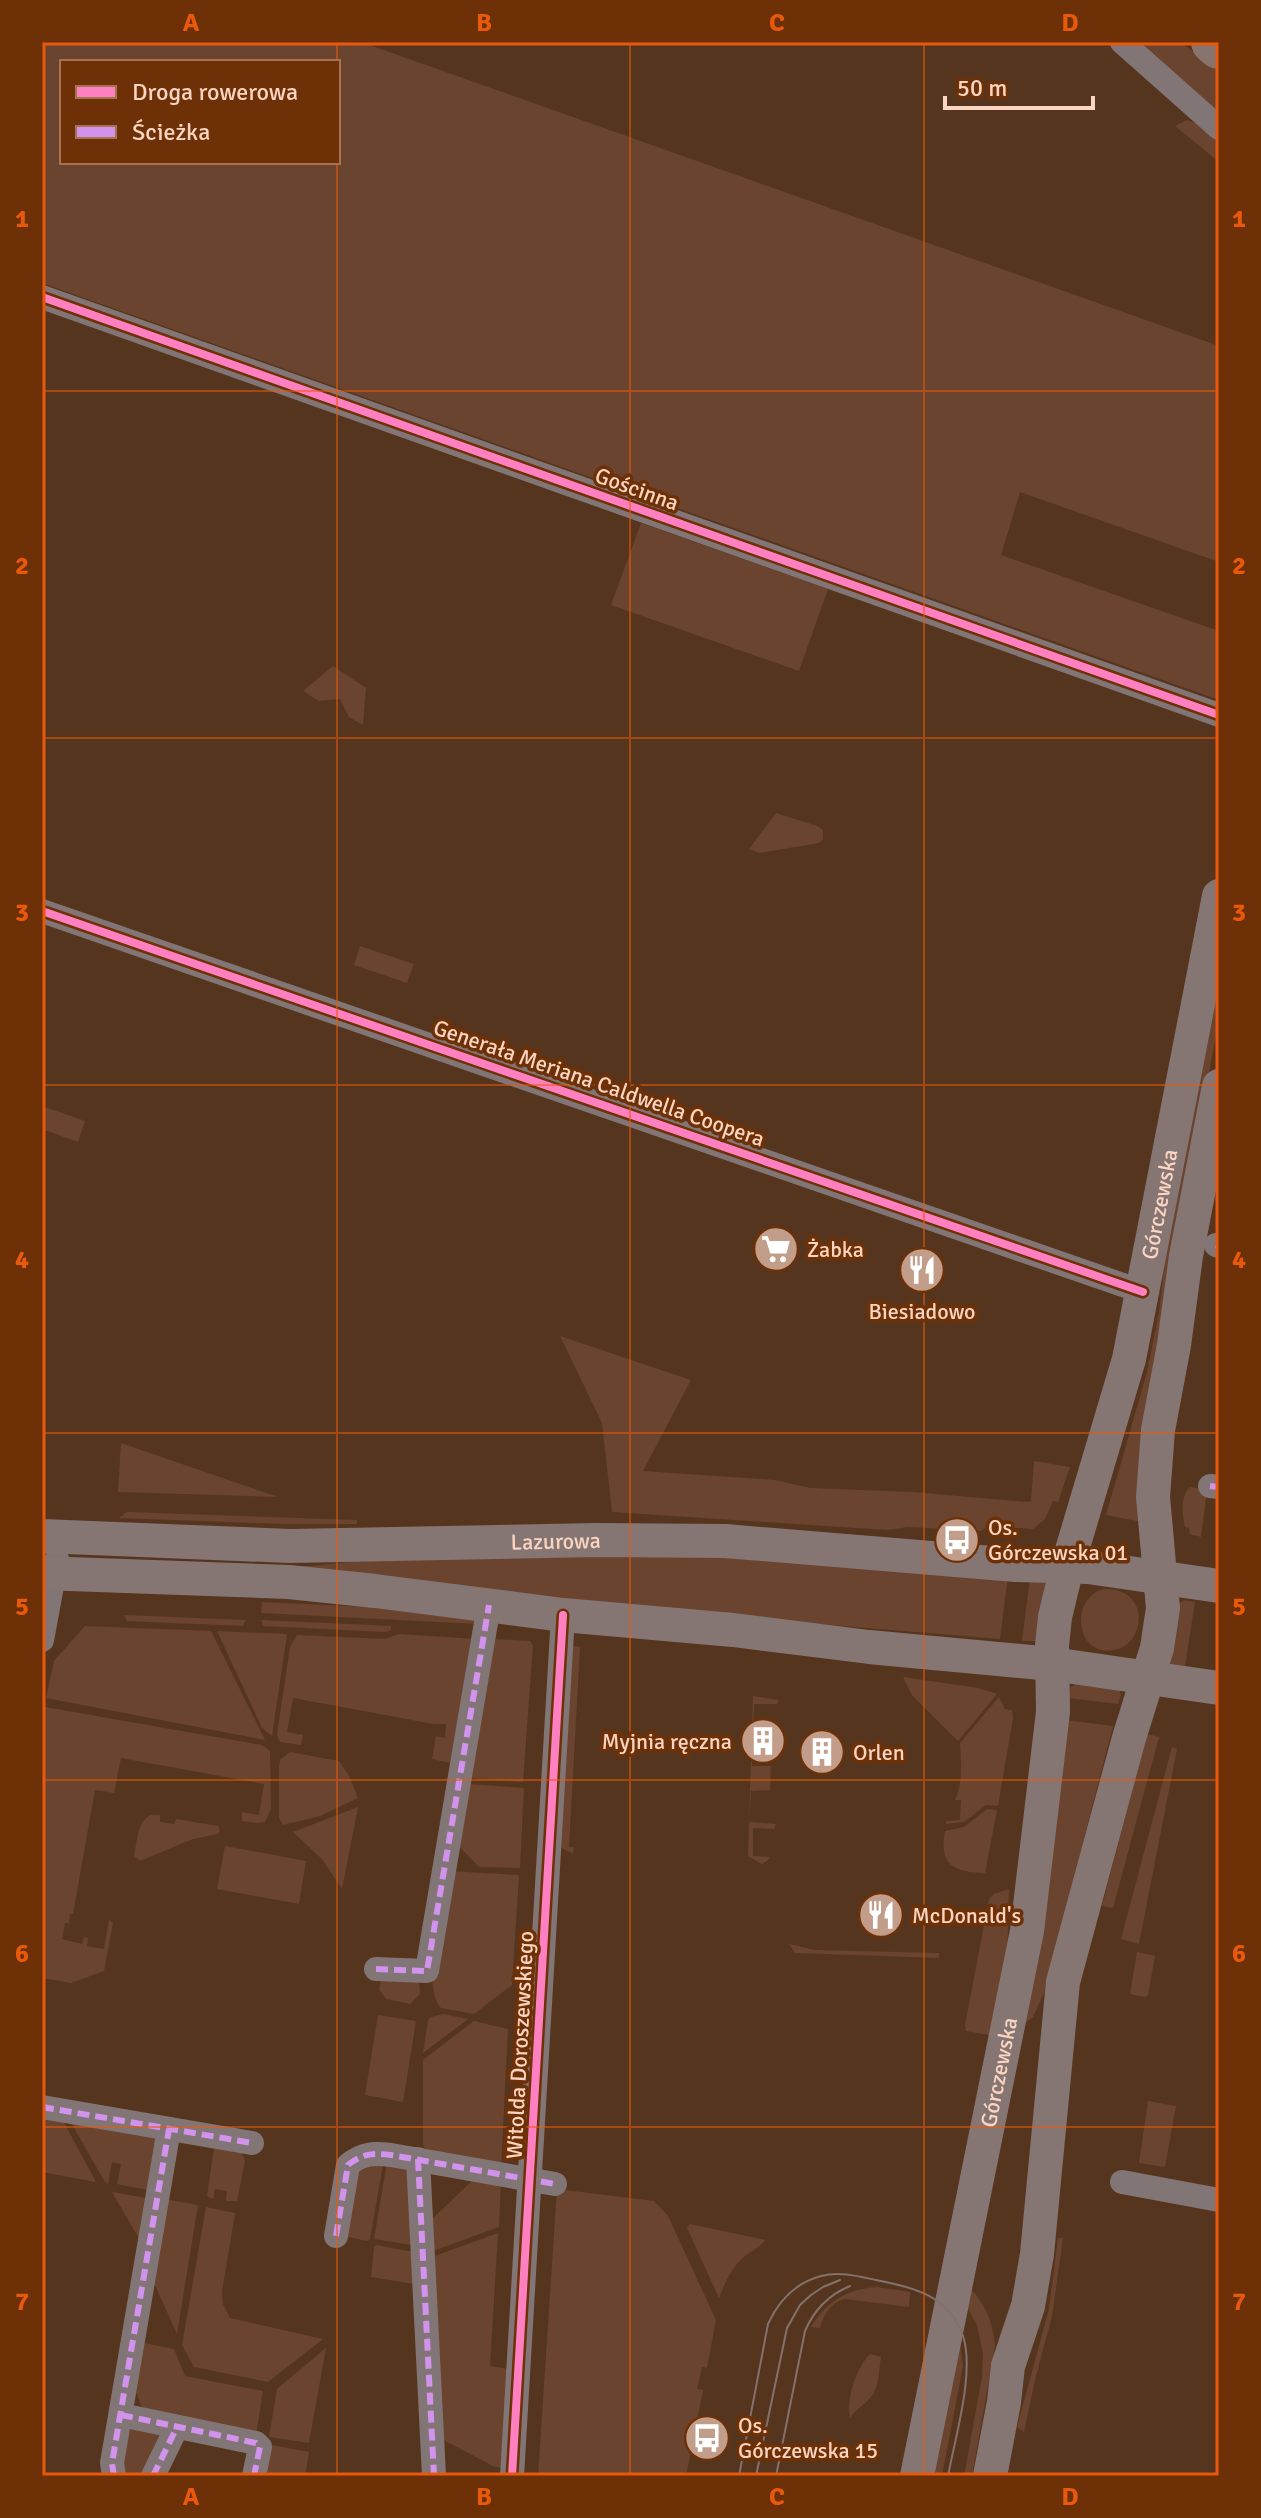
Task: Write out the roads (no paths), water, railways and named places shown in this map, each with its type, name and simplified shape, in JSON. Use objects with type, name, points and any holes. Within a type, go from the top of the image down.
[{"type":"highway","points":[[1213,42],[1219,47]]},
{"type":"main road","name":"Górczewska","points":[[917,2476],[1027,1931],[1053,1712],[1055,1617],[1129,1359],[1219,896]]},
{"type":"main road","name":"Górczewska","points":[[1148,1679],[1163,1608],[1153,1497],[1158,1430],[1186,1256],[1219,1086]]},
{"type":"main road","name":"Lazurowa","points":[[51,1537],[290,1546],[596,1540],[725,1541],[1107,1569],[1160,1577]]},
{"type":"main road","points":[[48,1573],[289,1582],[563,1615],[1052,1664],[1219,1688]]},
{"type":"main road","points":[[1160,1577],[1219,1586]]},
{"type":"main road","points":[[990,2476],[1008,2366],[1028,2306],[1037,2254],[1063,1982],[1148,1679]]},
{"type":"street","points":[[1122,42],[1219,128]]},
{"type":"street","name":"Gościnna","points":[[42,297],[1219,715]]},
{"type":"street","name":"Generała Meriana Caldwella Coopera","points":[[42,911],[1143,1292]]},
{"type":"street","points":[[42,1640],[51,1537]]},
{"type":"street","points":[[376,1969],[427,1971],[489,1605]]},
{"type":"street","name":"Witolda Doroszewskiego","points":[[512,2476],[563,1615]]},
{"type":"street","points":[[42,2107],[252,2143]]},
{"type":"street","points":[[114,2476],[112,2463],[169,2129]]},
{"type":"street","points":[[336,2236],[348,2165],[359,2156],[372,2153],[418,2159],[555,2184]]},
{"type":"street","points":[[418,2159],[434,2476]]},
{"type":"street","points":[[1122,2182],[1219,2200]]},
{"type":"street","points":[[121,2415],[256,2443],[260,2447],[254,2476]]},
{"type":"street","points":[[153,2476],[177,2427]]},
{"type":"tram line","points":[[739,2476],[768,2324],[777,2307],[796,2288],[812,2279],[835,2274],[917,2290],[939,2302],[957,2322],[963,2336],[967,2368],[963,2405],[948,2476]]},
{"type":"tram line","points":[[756,2476],[787,2328],[800,2305],[811,2295],[840,2280]]},
{"type":"tram line","points":[[776,2476],[805,2331],[823,2304],[850,2286]]},
{"type":"place","name":"Żabka","points":[[776,1249]]},
{"type":"place","name":"Biesiadowo","points":[[922,1270]]},
{"type":"place","name":"Os. Górczewska 01","points":[[957,1540]]},
{"type":"place","name":"Myjnia ręczna","points":[[763,1741]]},
{"type":"place","name":"Orlen","points":[[822,1752]]},
{"type":"place","name":"McDonald's","points":[[881,1915]]},
{"type":"place","name":"Os. Górczewska 15","points":[[707,2438]]}]
